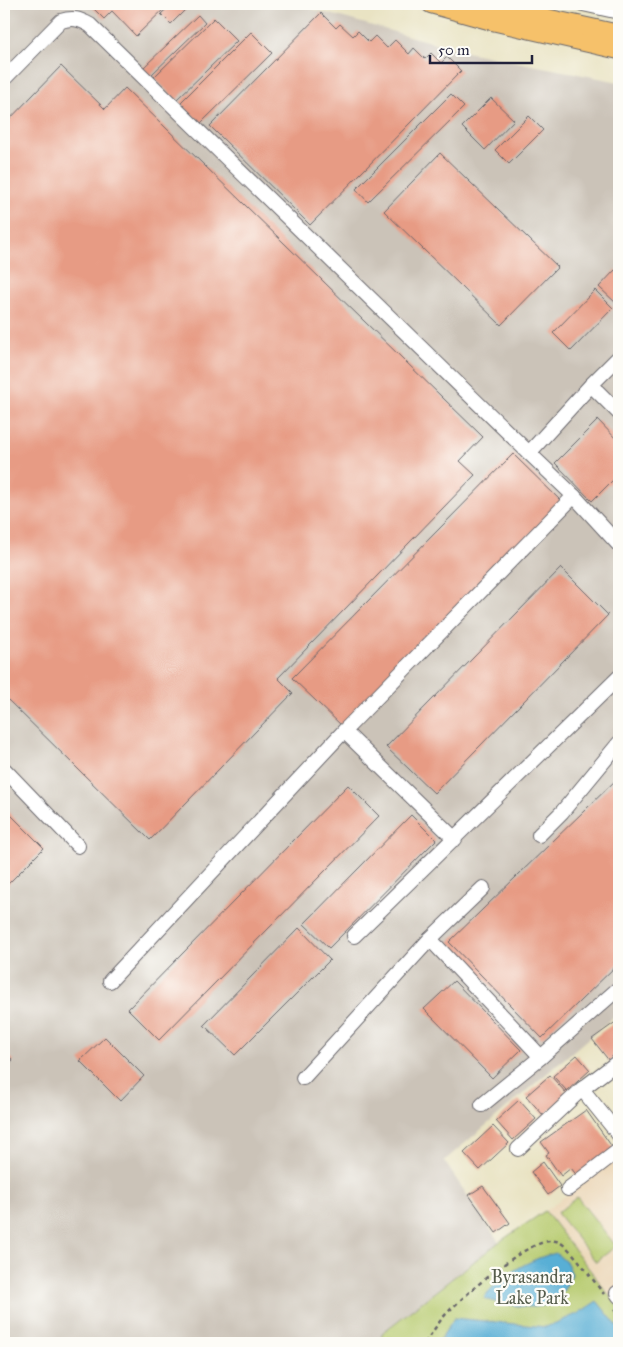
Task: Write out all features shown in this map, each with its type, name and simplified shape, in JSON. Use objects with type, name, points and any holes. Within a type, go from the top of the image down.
[{"type":"main road","points":[[431,4],[492,21],[619,50]]},
{"type":"main road","points":[[492,5],[619,34]]},
{"type":"street","points":[[583,4],[619,12]]},
{"type":"street","points":[[4,79],[61,21],[71,17],[80,19],[90,25],[458,386],[574,496],[619,545]]},
{"type":"street","points":[[529,453],[619,357]]},
{"type":"street","points":[[591,385],[619,413]]},
{"type":"street","points":[[110,981],[344,731],[574,496]]},
{"type":"street","points":[[354,936],[619,677]]},
{"type":"street","points":[[344,731],[454,839]]},
{"type":"street","points":[[539,835],[562,812],[619,743]]},
{"type":"street","points":[[4,769],[78,846]]},
{"type":"street","points":[[303,1078],[430,939],[483,888]]},
{"type":"street","points":[[430,939],[540,1057]]},
{"type":"street","points":[[482,1105],[619,988]]},
{"type":"street","points":[[518,1149],[582,1089],[619,1061]]},
{"type":"street","points":[[582,1089],[619,1135]]},
{"type":"street","points":[[568,1189],[619,1150]]},
{"type":"path","points":[[425,1343],[446,1314],[507,1261],[535,1244],[548,1240],[557,1241],[568,1248],[615,1299],[619,1314]]},
{"type":"shaded area","points":[[4,4],[294,4],[466,52],[619,82],[619,1012],[444,1161],[499,1242],[382,1333],[382,1343],[4,1343]]},
{"type":"shaded area","points":[[619,1156],[619,1308],[545,1211]]},
{"type":"green space","points":[[577,1197],[616,1246],[596,1262],[557,1213]]},
{"type":"green space","name":"Byrasandra Lake Park","points":[[545,1211],[619,1308],[619,1343],[382,1343],[382,1333],[499,1242]]},
{"type":"water","points":[[556,1253],[567,1263],[572,1274],[563,1291],[552,1302],[538,1307],[529,1307],[501,1303],[484,1298],[506,1276],[526,1264]]},
{"type":"water","points":[[597,1301],[619,1328],[619,1343],[438,1343],[454,1318],[546,1327],[577,1314]]},
{"type":"building","points":[[89,4],[169,4],[136,36],[112,11],[104,19]]},
{"type":"building","points":[[172,4],[191,4],[171,24],[161,14]]},
{"type":"building","points":[[321,13],[336,28],[340,24],[353,36],[358,31],[369,42],[375,36],[387,48],[395,40],[409,54],[414,48],[425,59],[431,53],[441,63],[447,57],[461,71],[310,225],[210,126]]},
{"type":"building","points":[[198,15],[205,23],[150,76],[143,68]]},
{"type":"building","points":[[214,18],[237,41],[176,100],[154,77]]},
{"type":"building","points":[[251,32],[272,53],[201,123],[180,103]]},
{"type":"building","points":[[61,66],[105,109],[125,88],[483,437],[460,461],[475,475],[278,678],[293,693],[150,840],[4,696],[4,125]]},
{"type":"building","points":[[451,94],[464,107],[368,202],[356,189]]},
{"type":"building","points":[[491,98],[514,120],[485,150],[462,127]]},
{"type":"building","points":[[529,116],[543,130],[509,164],[495,150]]},
{"type":"building","points":[[440,153],[558,267],[501,325],[384,211]]},
{"type":"building","points":[[615,270],[619,274],[619,302],[617,304],[599,287]]},
{"type":"building","points":[[595,290],[613,308],[571,351],[553,333]]},
{"type":"building","points":[[598,420],[619,442],[619,474],[592,501],[555,463]]},
{"type":"building","points":[[513,454],[562,502],[342,726],[292,678]]},
{"type":"building","points":[[561,568],[608,615],[434,793],[386,747]]},
{"type":"building","points":[[619,777],[619,963],[542,1038],[449,942]]},
{"type":"building","points":[[348,785],[379,816],[159,1040],[128,1009]]},
{"type":"building","points":[[4,808],[44,848],[4,888]]},
{"type":"building","points":[[411,815],[436,840],[329,948],[304,924]]},
{"type":"building","points":[[299,928],[330,960],[235,1055],[204,1025]]},
{"type":"building","points":[[454,981],[521,1050],[492,1078],[424,1009]]},
{"type":"building","points":[[617,1021],[619,1023],[619,1054],[610,1062],[592,1039]]},
{"type":"building","points":[[105,1037],[144,1076],[120,1101],[80,1061]]},
{"type":"building","points":[[4,1051],[13,1060],[4,1069]]},
{"type":"building","points":[[577,1055],[590,1070],[567,1091],[553,1076]]},
{"type":"building","points":[[550,1075],[567,1094],[544,1116],[526,1096]]},
{"type":"building","points":[[519,1100],[536,1119],[513,1140],[496,1121]]},
{"type":"building","points":[[586,1110],[615,1151],[578,1177],[571,1168],[561,1176],[546,1155],[549,1153],[541,1142]]},
{"type":"building","points":[[493,1126],[509,1143],[480,1170],[464,1153]]},
{"type":"building","points":[[543,1162],[560,1186],[548,1195],[531,1172]]},
{"type":"building","points":[[483,1186],[510,1223],[496,1233],[469,1195]]}]
